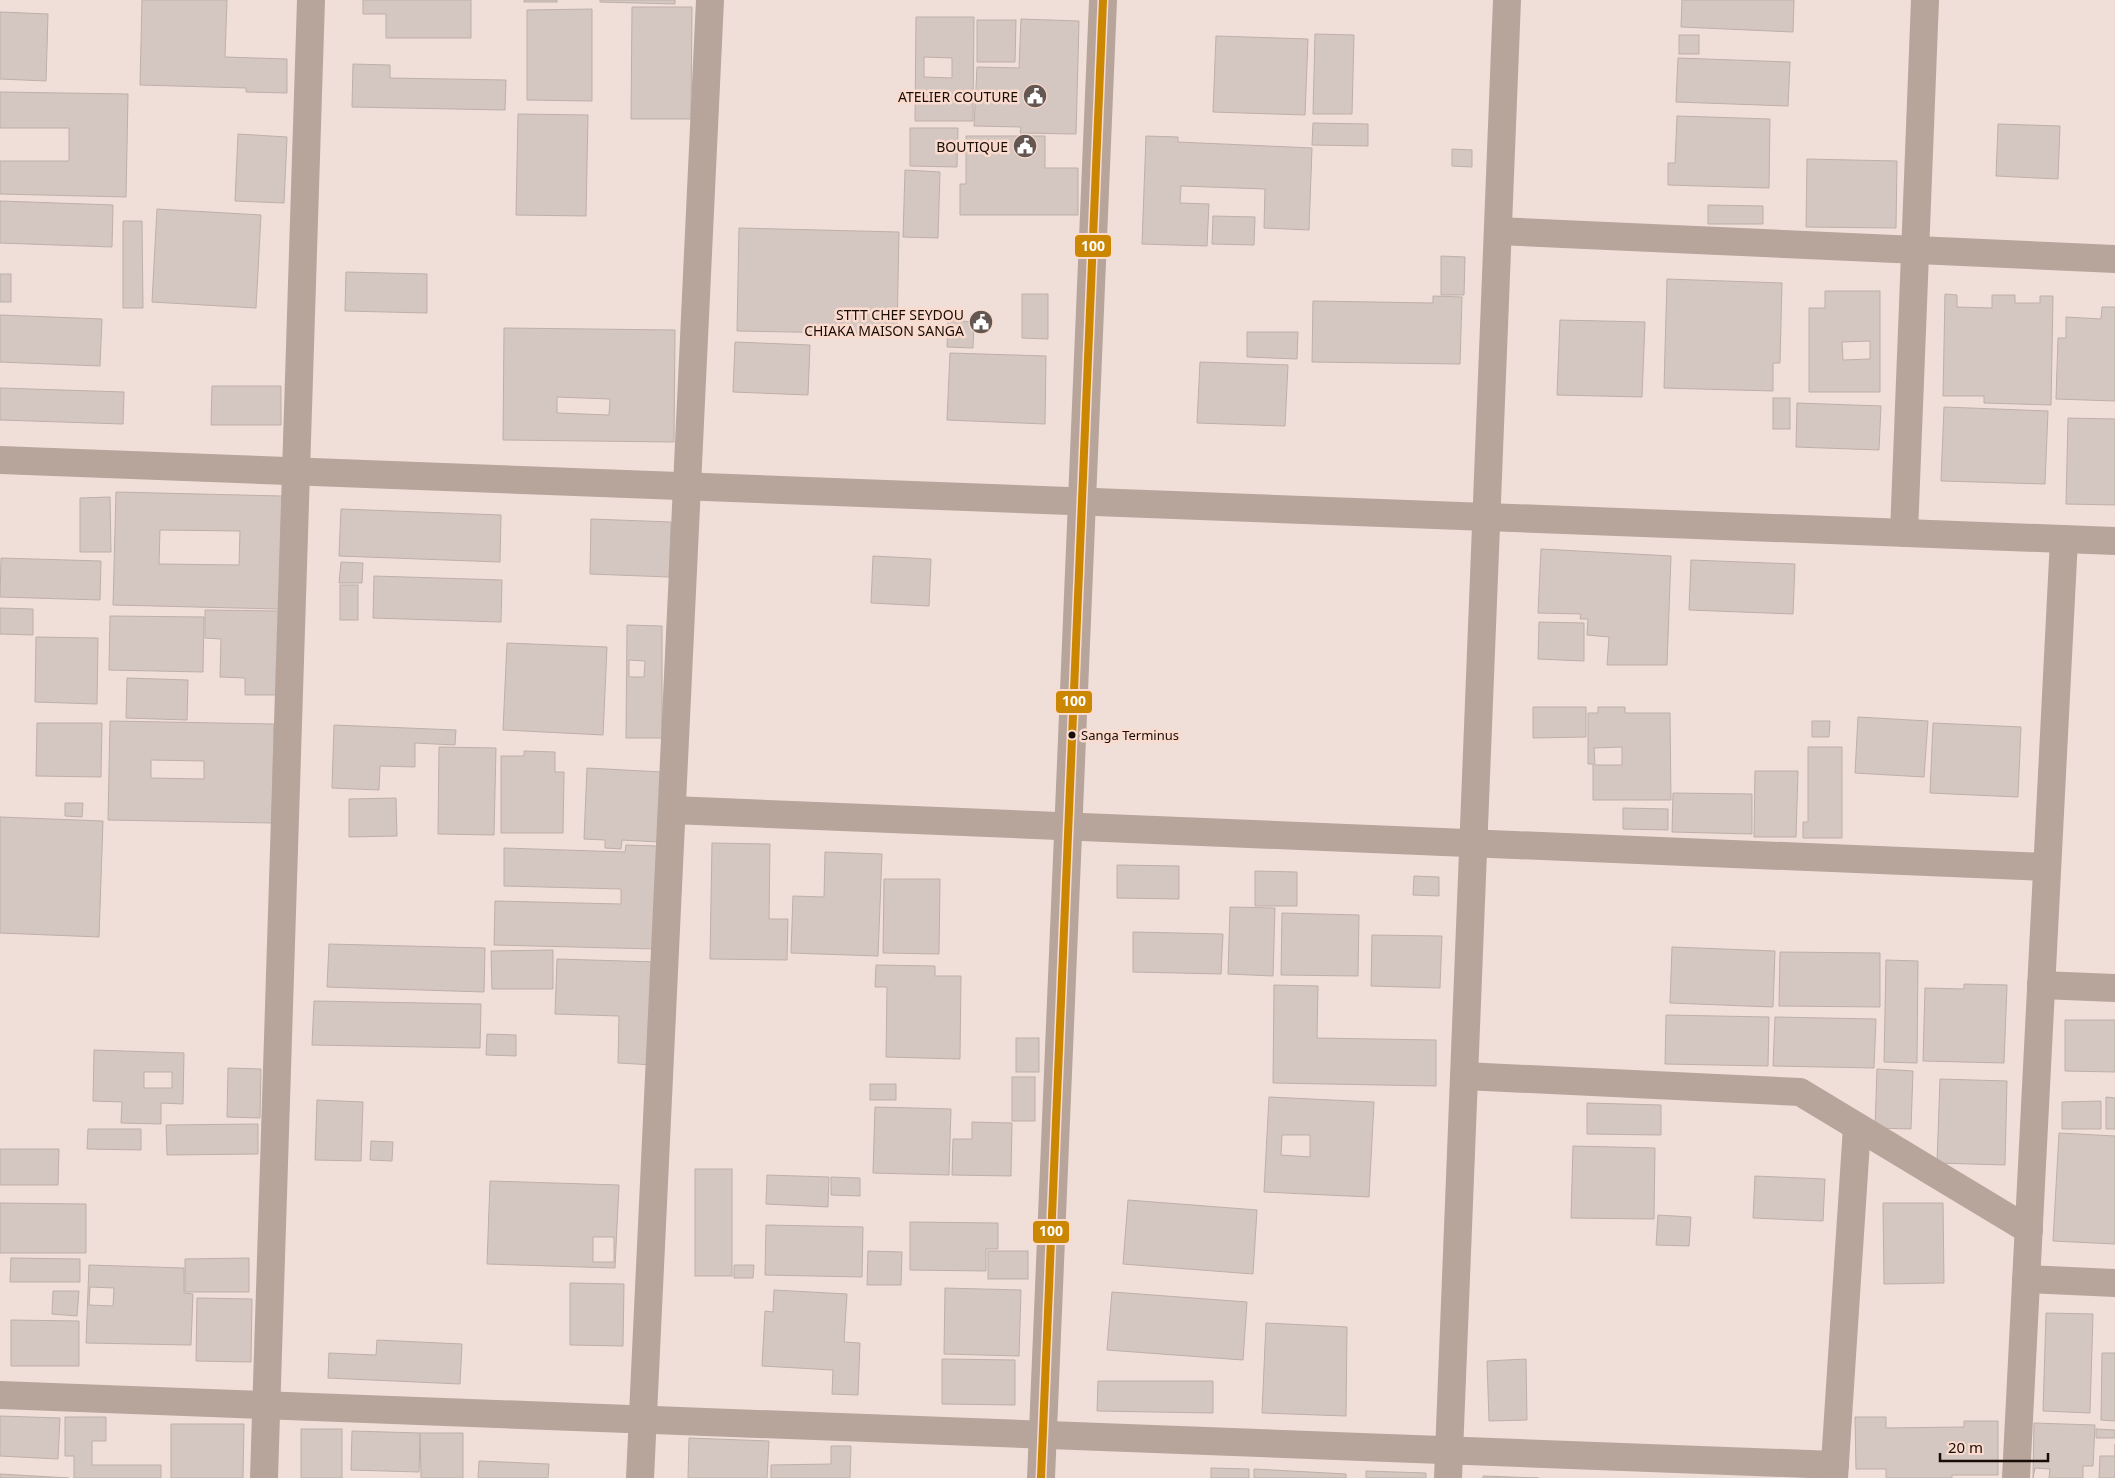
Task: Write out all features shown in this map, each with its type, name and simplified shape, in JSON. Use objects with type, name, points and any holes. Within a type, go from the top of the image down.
[{"type":"street","points":[[264,1478],[311,0]]},
{"type":"street","points":[[640,1478],[710,0]]},
{"type":"street","points":[[1041,1478],[1103,0]]},
{"type":"street","points":[[1448,1478],[1508,0]]},
{"type":"street","points":[[1904,533],[1925,0]]},
{"type":"street","points":[[1498,231],[2115,259]]},
{"type":"street","points":[[0,460],[2115,541]]},
{"type":"street","points":[[2016,1478],[2064,539]]},
{"type":"street","points":[[672,810],[2047,867]]},
{"type":"street","points":[[2041,984],[2115,988]]},
{"type":"street","points":[[1464,1076],[1800,1092],[2029,1230]]},
{"type":"street","points":[[0,1395],[1449,1450],[1835,1471],[1857,1127]]},
{"type":"street","points":[[2026,1279],[2115,1283]]},
{"type":"building","points":[[142,0],[227,0],[225,57],[287,59],[287,93],[246,92],[246,88],[140,85]]},
{"type":"building","points":[[363,0],[471,0],[471,38],[386,38],[386,14],[363,14]]},
{"type":"building","points":[[524,0],[557,0],[557,2],[524,2]]},
{"type":"building","points":[[600,0],[675,0],[675,4],[600,2]]},
{"type":"building","points":[[1682,0],[1794,0],[1793,32],[1681,27]]},
{"type":"building","points":[[632,7],[692,7],[691,119],[631,119]]},
{"type":"building","points":[[592,9],[592,101],[527,100],[527,10]]},
{"type":"building","points":[[0,12],[48,14],[46,81],[0,79]]},
{"type":"building","points":[[916,17],[974,17],[973,121],[915,121]],"holes":[[[924,57],[952,58],[952,78],[924,77]]]},
{"type":"building","points":[[1021,19],[1079,21],[1076,134],[1020,133],[1021,127],[974,126],[977,67],[1019,68]]},
{"type":"building","points":[[977,20],[1016,20],[1015,62],[977,62]]},
{"type":"building","points":[[1315,34],[1354,35],[1352,114],[1313,114]]},
{"type":"building","points":[[1679,35],[1699,35],[1699,54],[1679,54]]},
{"type":"building","points":[[1216,36],[1308,39],[1305,115],[1213,112]]},
{"type":"building","points":[[1678,58],[1790,62],[1788,106],[1676,102]]},
{"type":"building","points":[[353,64],[390,65],[390,78],[506,80],[505,110],[352,107]]},
{"type":"building","points":[[0,92],[128,94],[126,197],[0,194],[0,161],[69,161],[69,128],[0,128]]},
{"type":"building","points":[[518,114],[588,115],[586,216],[516,215]]},
{"type":"building","points":[[1677,116],[1770,119],[1769,188],[1668,185],[1668,163],[1675,163]]},
{"type":"building","points":[[1313,123],[1368,124],[1368,146],[1312,145]]},
{"type":"building","points":[[1998,124],[2060,126],[2058,179],[1996,176]]},
{"type":"building","points":[[910,128],[958,128],[957,167],[910,166]]},
{"type":"building","points":[[238,134],[287,137],[284,203],[235,201]]},
{"type":"building","points":[[966,136],[1045,136],[1045,168],[1078,168],[1078,215],[960,215],[960,184],[966,184]]},
{"type":"building","points":[[1146,136],[1178,137],[1178,142],[1312,148],[1309,230],[1264,228],[1265,189],[1181,186],[1180,203],[1209,204],[1207,246],[1142,244]]},
{"type":"building","points":[[1452,149],[1472,150],[1472,167],[1452,166]]},
{"type":"building","points":[[1807,159],[1897,161],[1896,228],[1806,227]]},
{"type":"building","points":[[905,170],[940,172],[938,238],[903,237]]},
{"type":"building","points":[[0,201],[113,205],[112,247],[0,243]]},
{"type":"building","points":[[1708,205],[1763,206],[1763,224],[1708,224]]},
{"type":"building","points":[[157,209],[261,215],[256,308],[152,302]]},
{"type":"building","points":[[1213,216],[1255,217],[1254,245],[1212,244]]},
{"type":"building","points":[[123,221],[142,221],[143,308],[123,308]]},
{"type":"building","points":[[739,228],[899,232],[897,334],[737,331]]},
{"type":"building","points":[[1441,256],[1465,257],[1464,295],[1441,295]]},
{"type":"building","points":[[346,272],[427,274],[427,313],[345,311]]},
{"type":"building","points":[[0,274],[11,274],[11,302],[0,302]]},
{"type":"building","points":[[1667,279],[1782,283],[1780,363],[1773,363],[1773,391],[1664,388]]},
{"type":"building","points":[[1825,291],[1880,291],[1880,392],[1809,392],[1809,308],[1825,308]],"holes":[[[1870,341],[1870,359],[1843,360],[1842,342]]]},
{"type":"building","points":[[1022,294],[1048,294],[1048,339],[1022,338]]},
{"type":"building","points":[[1945,294],[1957,295],[1957,307],[1992,308],[1992,295],[2015,295],[2015,303],[2040,303],[2040,296],[2053,296],[2051,405],[1984,403],[1984,396],[1943,396]]},
{"type":"building","points":[[1433,296],[1462,297],[1460,364],[1312,362],[1313,301],[1433,303]]},
{"type":"building","points":[[2102,307],[2115,307],[2115,401],[2056,399],[2058,338],[2066,338],[2066,317],[2101,319]]},
{"type":"building","points":[[0,315],[102,319],[100,366],[0,362]]},
{"type":"building","points":[[948,320],[974,322],[973,348],[947,347]]},
{"type":"building","points":[[1560,320],[1645,322],[1642,397],[1557,395]]},
{"type":"building","points":[[504,328],[675,330],[674,442],[503,440]],"holes":[[[557,397],[610,399],[609,415],[557,413]]]},
{"type":"building","points":[[1247,332],[1298,332],[1297,359],[1247,357]]},
{"type":"building","points":[[735,342],[810,345],[808,395],[733,392]]},
{"type":"building","points":[[950,353],[1046,356],[1045,424],[947,420]]},
{"type":"building","points":[[1200,362],[1288,365],[1285,426],[1197,423]]},
{"type":"building","points":[[212,386],[281,386],[281,425],[211,425]]},
{"type":"building","points":[[0,388],[124,392],[123,424],[0,420]]},
{"type":"building","points":[[1773,398],[1790,398],[1790,429],[1773,429]]},
{"type":"building","points":[[1797,403],[1881,406],[1879,450],[1796,447]]},
{"type":"building","points":[[1944,407],[2048,411],[2045,484],[1941,481]]},
{"type":"building","points":[[2068,418],[2115,419],[2115,505],[2066,504]]},
{"type":"building","points":[[116,492],[282,496],[279,609],[113,605]],"holes":[[[160,530],[240,531],[239,565],[159,564]]]},
{"type":"building","points":[[110,497],[111,552],[80,552],[80,498]]},
{"type":"building","points":[[341,509],[501,515],[500,562],[339,556]]},
{"type":"building","points":[[591,519],[671,522],[669,577],[590,574]]},
{"type":"building","points":[[1541,549],[1671,556],[1667,665],[1607,665],[1609,637],[1587,635],[1588,619],[1580,619],[1581,614],[1538,613]]},
{"type":"building","points":[[873,556],[931,559],[929,606],[871,603]]},
{"type":"building","points":[[1,558],[101,561],[100,600],[0,597]]},
{"type":"building","points":[[1691,560],[1795,564],[1793,614],[1689,610]]},
{"type":"building","points":[[341,562],[363,563],[362,583],[339,583]]},
{"type":"building","points":[[374,576],[502,580],[501,622],[373,618]]},
{"type":"building","points":[[340,585],[358,585],[358,620],[340,620]]},
{"type":"building","points":[[0,608],[33,609],[33,635],[0,634]]},
{"type":"building","points":[[205,610],[279,611],[277,695],[245,695],[245,678],[220,677],[221,639],[205,638]]},
{"type":"building","points":[[110,616],[204,617],[203,672],[109,670]]},
{"type":"building","points":[[1539,622],[1584,623],[1584,661],[1538,659]]},
{"type":"building","points":[[627,625],[662,626],[662,738],[626,738]],"holes":[[[629,660],[645,661],[644,677],[629,677]]]},
{"type":"building","points":[[36,637],[98,638],[97,704],[35,702]]},
{"type":"building","points":[[507,643],[607,647],[603,735],[503,730]]},
{"type":"building","points":[[127,678],[188,680],[187,720],[126,718]]},
{"type":"building","points":[[1533,707],[1586,707],[1586,737],[1533,738]]},
{"type":"building","points":[[1598,707],[1625,707],[1625,713],[1670,713],[1671,800],[1593,800],[1593,764],[1588,764],[1588,713],[1598,713]],"holes":[[[1622,747],[1622,765],[1595,765],[1594,748]]]},
{"type":"building","points":[[1858,717],[1928,721],[1924,777],[1855,773]]},
{"type":"building","points":[[110,721],[274,724],[272,823],[108,820]],"holes":[[[151,760],[204,761],[204,779],[151,778]]]},
{"type":"building","points":[[1812,721],[1830,721],[1829,737],[1812,737]]},
{"type":"building","points":[[37,723],[102,723],[101,777],[36,776]]},
{"type":"building","points":[[1933,723],[2021,727],[2018,797],[1930,793]]},
{"type":"building","points":[[334,725],[456,730],[455,745],[415,743],[415,767],[380,766],[379,790],[332,788]]},
{"type":"building","points":[[439,747],[496,748],[494,835],[438,834]]},
{"type":"building","points":[[1808,747],[1842,747],[1842,838],[1803,838],[1803,822],[1808,822]]},
{"type":"building","points":[[524,751],[555,752],[555,772],[564,772],[563,833],[501,833],[501,756],[524,756]]},
{"type":"building","points":[[587,768],[662,772],[659,842],[622,840],[621,849],[605,848],[605,840],[584,839]]},
{"type":"building","points":[[1755,771],[1798,771],[1796,837],[1754,837]]},
{"type":"building","points":[[1673,793],[1752,794],[1752,834],[1672,832]]},
{"type":"building","points":[[396,798],[397,836],[349,837],[349,799]]},
{"type":"building","points":[[65,803],[83,803],[82,817],[65,816]]},
{"type":"building","points":[[1623,808],[1668,809],[1668,830],[1623,829]]},
{"type":"building","points":[[0,817],[103,821],[99,937],[0,933]]},
{"type":"building","points":[[712,843],[770,844],[769,919],[788,919],[787,960],[710,959]]},
{"type":"building","points":[[626,845],[657,846],[655,949],[494,945],[495,901],[621,904],[621,889],[504,886],[504,848],[625,852]]},
{"type":"building","points":[[825,852],[882,854],[878,956],[791,953],[793,896],[824,897]]},
{"type":"building","points":[[1117,865],[1179,866],[1179,899],[1117,898]]},
{"type":"building","points":[[1255,871],[1297,872],[1297,906],[1255,906]]},
{"type":"building","points":[[1414,876],[1439,877],[1439,896],[1413,895]]},
{"type":"building","points":[[884,879],[940,879],[939,954],[883,953]]},
{"type":"building","points":[[1230,907],[1275,908],[1273,976],[1228,974]]},
{"type":"building","points":[[1282,913],[1359,915],[1358,976],[1281,975]]},
{"type":"building","points":[[1133,932],[1223,934],[1221,974],[1133,972]]},
{"type":"building","points":[[1372,935],[1442,936],[1440,988],[1371,986]]},
{"type":"building","points":[[329,944],[485,948],[484,992],[327,987]]},
{"type":"building","points":[[1672,947],[1775,951],[1773,1007],[1670,1003]]},
{"type":"building","points":[[553,950],[553,989],[492,989],[491,951]]},
{"type":"building","points":[[1780,952],[1880,953],[1880,1007],[1779,1006]]},
{"type":"building","points":[[557,959],[657,962],[654,1065],[618,1063],[619,1016],[555,1014]]},
{"type":"building","points":[[1886,960],[1918,961],[1917,1063],[1884,1062]]},
{"type":"building","points":[[876,965],[935,966],[935,976],[961,976],[960,1059],[886,1057],[887,987],[875,987]]},
{"type":"building","points":[[1964,984],[2007,985],[2004,1063],[1923,1061],[1925,988],[1964,989]]},
{"type":"building","points":[[1274,985],[1318,986],[1317,1038],[1436,1040],[1436,1086],[1273,1083]]},
{"type":"building","points":[[314,1001],[481,1004],[480,1048],[312,1045]]},
{"type":"building","points":[[1666,1015],[1769,1017],[1768,1066],[1665,1064]]},
{"type":"building","points":[[1775,1017],[1876,1019],[1874,1068],[1773,1066]]},
{"type":"building","points":[[2065,1020],[2115,1020],[2115,1072],[2065,1071]]},
{"type":"building","points":[[487,1034],[516,1035],[516,1056],[486,1055]]},
{"type":"building","points":[[1016,1038],[1039,1038],[1039,1072],[1016,1072]]},
{"type":"building","points":[[94,1050],[184,1053],[183,1104],[161,1103],[161,1124],[121,1123],[122,1102],[93,1101]],"holes":[[[144,1072],[172,1072],[172,1088],[144,1088]]]},
{"type":"building","points":[[228,1068],[261,1069],[260,1118],[227,1117]]},
{"type":"building","points":[[1877,1069],[1913,1071],[1911,1129],[1875,1128]]},
{"type":"building","points":[[1012,1077],[1035,1077],[1035,1121],[1012,1121]]},
{"type":"building","points":[[1940,1079],[2007,1081],[2005,1165],[1937,1163]]},
{"type":"building","points":[[870,1084],[896,1084],[896,1100],[870,1100]]},
{"type":"building","points":[[1269,1097],[1374,1102],[1369,1197],[1264,1192]],"holes":[[[1282,1135],[1310,1135],[1310,1157],[1281,1155]]]},
{"type":"building","points":[[2106,1097],[2115,1098],[2115,1129],[2106,1129]]},
{"type":"building","points":[[317,1100],[363,1102],[361,1161],[315,1160]]},
{"type":"building","points":[[2101,1101],[2101,1129],[2062,1129],[2062,1102]]},
{"type":"building","points":[[1587,1103],[1661,1105],[1661,1135],[1587,1134]]},
{"type":"building","points":[[875,1107],[951,1109],[949,1175],[873,1173]]},
{"type":"building","points":[[972,1122],[1012,1123],[1011,1176],[952,1175],[953,1139],[972,1139]]},
{"type":"building","points":[[258,1124],[258,1154],[167,1155],[166,1125]]},
{"type":"building","points":[[88,1129],[141,1129],[141,1150],[87,1149]]},
{"type":"building","points":[[2059,1133],[2115,1136],[2115,1244],[2053,1241]]},
{"type":"building","points":[[371,1141],[393,1142],[392,1161],[370,1160]]},
{"type":"building","points":[[1573,1146],[1655,1148],[1654,1219],[1571,1218]]},
{"type":"building","points":[[0,1149],[59,1149],[58,1185],[0,1185]]},
{"type":"building","points":[[695,1169],[732,1169],[732,1276],[695,1276]]},
{"type":"building","points":[[767,1175],[829,1177],[828,1207],[766,1204]]},
{"type":"building","points":[[1755,1176],[1825,1179],[1823,1221],[1753,1218]]},
{"type":"building","points":[[831,1177],[860,1178],[860,1196],[831,1195]]},
{"type":"building","points":[[490,1181],[619,1185],[615,1268],[487,1264]],"holes":[[[593,1237],[614,1237],[614,1262],[593,1262]]]},
{"type":"building","points":[[1128,1200],[1257,1210],[1253,1274],[1123,1264]]},
{"type":"building","points":[[0,1203],[86,1204],[86,1253],[0,1253]]},
{"type":"building","points":[[1883,1203],[1943,1203],[1944,1283],[1884,1284]]},
{"type":"building","points":[[1658,1215],[1691,1217],[1689,1246],[1656,1245]]},
{"type":"building","points":[[910,1222],[998,1223],[998,1249],[986,1249],[986,1271],[910,1270]]},
{"type":"building","points":[[766,1225],[863,1227],[862,1277],[765,1275]]},
{"type":"building","points":[[868,1251],[902,1252],[901,1285],[867,1285]]},
{"type":"building","points":[[988,1251],[1028,1251],[1028,1279],[988,1279]]},
{"type":"building","points":[[11,1258],[80,1259],[80,1282],[10,1282]]},
{"type":"building","points":[[249,1258],[249,1292],[185,1292],[185,1259]]},
{"type":"building","points":[[89,1265],[184,1268],[184,1293],[193,1294],[191,1345],[86,1343]],"holes":[[[90,1287],[114,1288],[113,1306],[89,1305]]]},
{"type":"building","points":[[734,1265],[754,1265],[753,1278],[734,1278]]},
{"type":"building","points":[[570,1283],[624,1284],[623,1346],[570,1345]]},
{"type":"building","points":[[945,1288],[1021,1290],[1019,1356],[944,1354]]},
{"type":"building","points":[[774,1290],[847,1294],[844,1342],[860,1343],[858,1395],[832,1394],[833,1370],[762,1366],[765,1311],[773,1312]]},
{"type":"building","points":[[53,1291],[79,1291],[77,1316],[52,1314]]},
{"type":"building","points":[[1112,1292],[1247,1302],[1243,1360],[1107,1350]]},
{"type":"building","points":[[197,1298],[252,1299],[251,1362],[196,1361]]},
{"type":"building","points":[[2046,1313],[2093,1314],[2090,1413],[2043,1411]]},
{"type":"building","points":[[11,1320],[79,1321],[79,1366],[11,1366]]},
{"type":"building","points":[[1266,1323],[1347,1327],[1346,1416],[1262,1413]]},
{"type":"building","points":[[377,1340],[462,1344],[460,1384],[328,1378],[329,1353],[376,1355]]},
{"type":"building","points":[[2102,1353],[2115,1353],[2115,1421],[2101,1420]]},
{"type":"building","points":[[942,1359],[1015,1360],[1015,1405],[942,1404]]},
{"type":"building","points":[[1526,1359],[1527,1420],[1489,1421],[1487,1361]]},
{"type":"building","points":[[1098,1381],[1213,1381],[1213,1413],[1097,1411]]},
{"type":"building","points":[[0,1416],[60,1418],[58,1459],[0,1456]]},
{"type":"building","points":[[65,1417],[106,1417],[106,1441],[92,1441],[92,1465],[161,1465],[161,1478],[74,1478],[74,1456],[65,1456]]},
{"type":"building","points":[[1855,1417],[1886,1417],[1886,1428],[1964,1427],[1964,1421],[1998,1421],[1998,1475],[1952,1475],[1952,1478],[1886,1478],[1886,1469],[1856,1469]]},
{"type":"building","points":[[2034,1423],[2095,1425],[2093,1466],[2083,1466],[2083,1478],[2049,1478],[2050,1469],[2035,1468],[2033,1478]]},
{"type":"building","points":[[171,1424],[244,1424],[243,1478],[171,1478]]},
{"type":"building","points":[[301,1429],[342,1429],[342,1478],[301,1478]]},
{"type":"building","points":[[2096,1429],[2115,1430],[2115,1438],[2096,1438]]},
{"type":"building","points":[[352,1431],[420,1433],[419,1472],[351,1470]]},
{"type":"building","points":[[420,1433],[463,1433],[463,1478],[421,1478]]},
{"type":"building","points":[[689,1438],[769,1441],[767,1478],[688,1478]]},
{"type":"building","points":[[831,1446],[851,1446],[850,1478],[771,1478],[771,1465],[831,1464]]},
{"type":"building","points":[[2100,1456],[2115,1456],[2115,1478],[2099,1478]]},
{"type":"building","points":[[479,1461],[549,1464],[548,1478],[478,1478]]},
{"type":"building","points":[[1211,1468],[1249,1469],[1249,1478],[1211,1478]]},
{"type":"building","points":[[1254,1469],[1346,1474],[1346,1478],[1254,1478]]},
{"type":"building","points":[[1366,1471],[1426,1473],[1426,1478],[1366,1478]]},
{"type":"building","points":[[0,1474],[69,1478],[0,1478]]},
{"type":"building","points":[[1483,1476],[1539,1478],[1483,1478]]},
{"type":"transit line","name":"100","points":[[1041,1478],[1103,0]]},
{"type":"place","name":"ATELIER COUTURE","points":[[1035,96]]},
{"type":"place","name":"BOUTIQUE","points":[[1025,146]]},
{"type":"place","name":"STTT CHEF SEYDOU CHIAKA MAISON SANGA","points":[[981,322]]},
{"type":"place","name":"Sanga Terminus","points":[[1072,735]]}]
